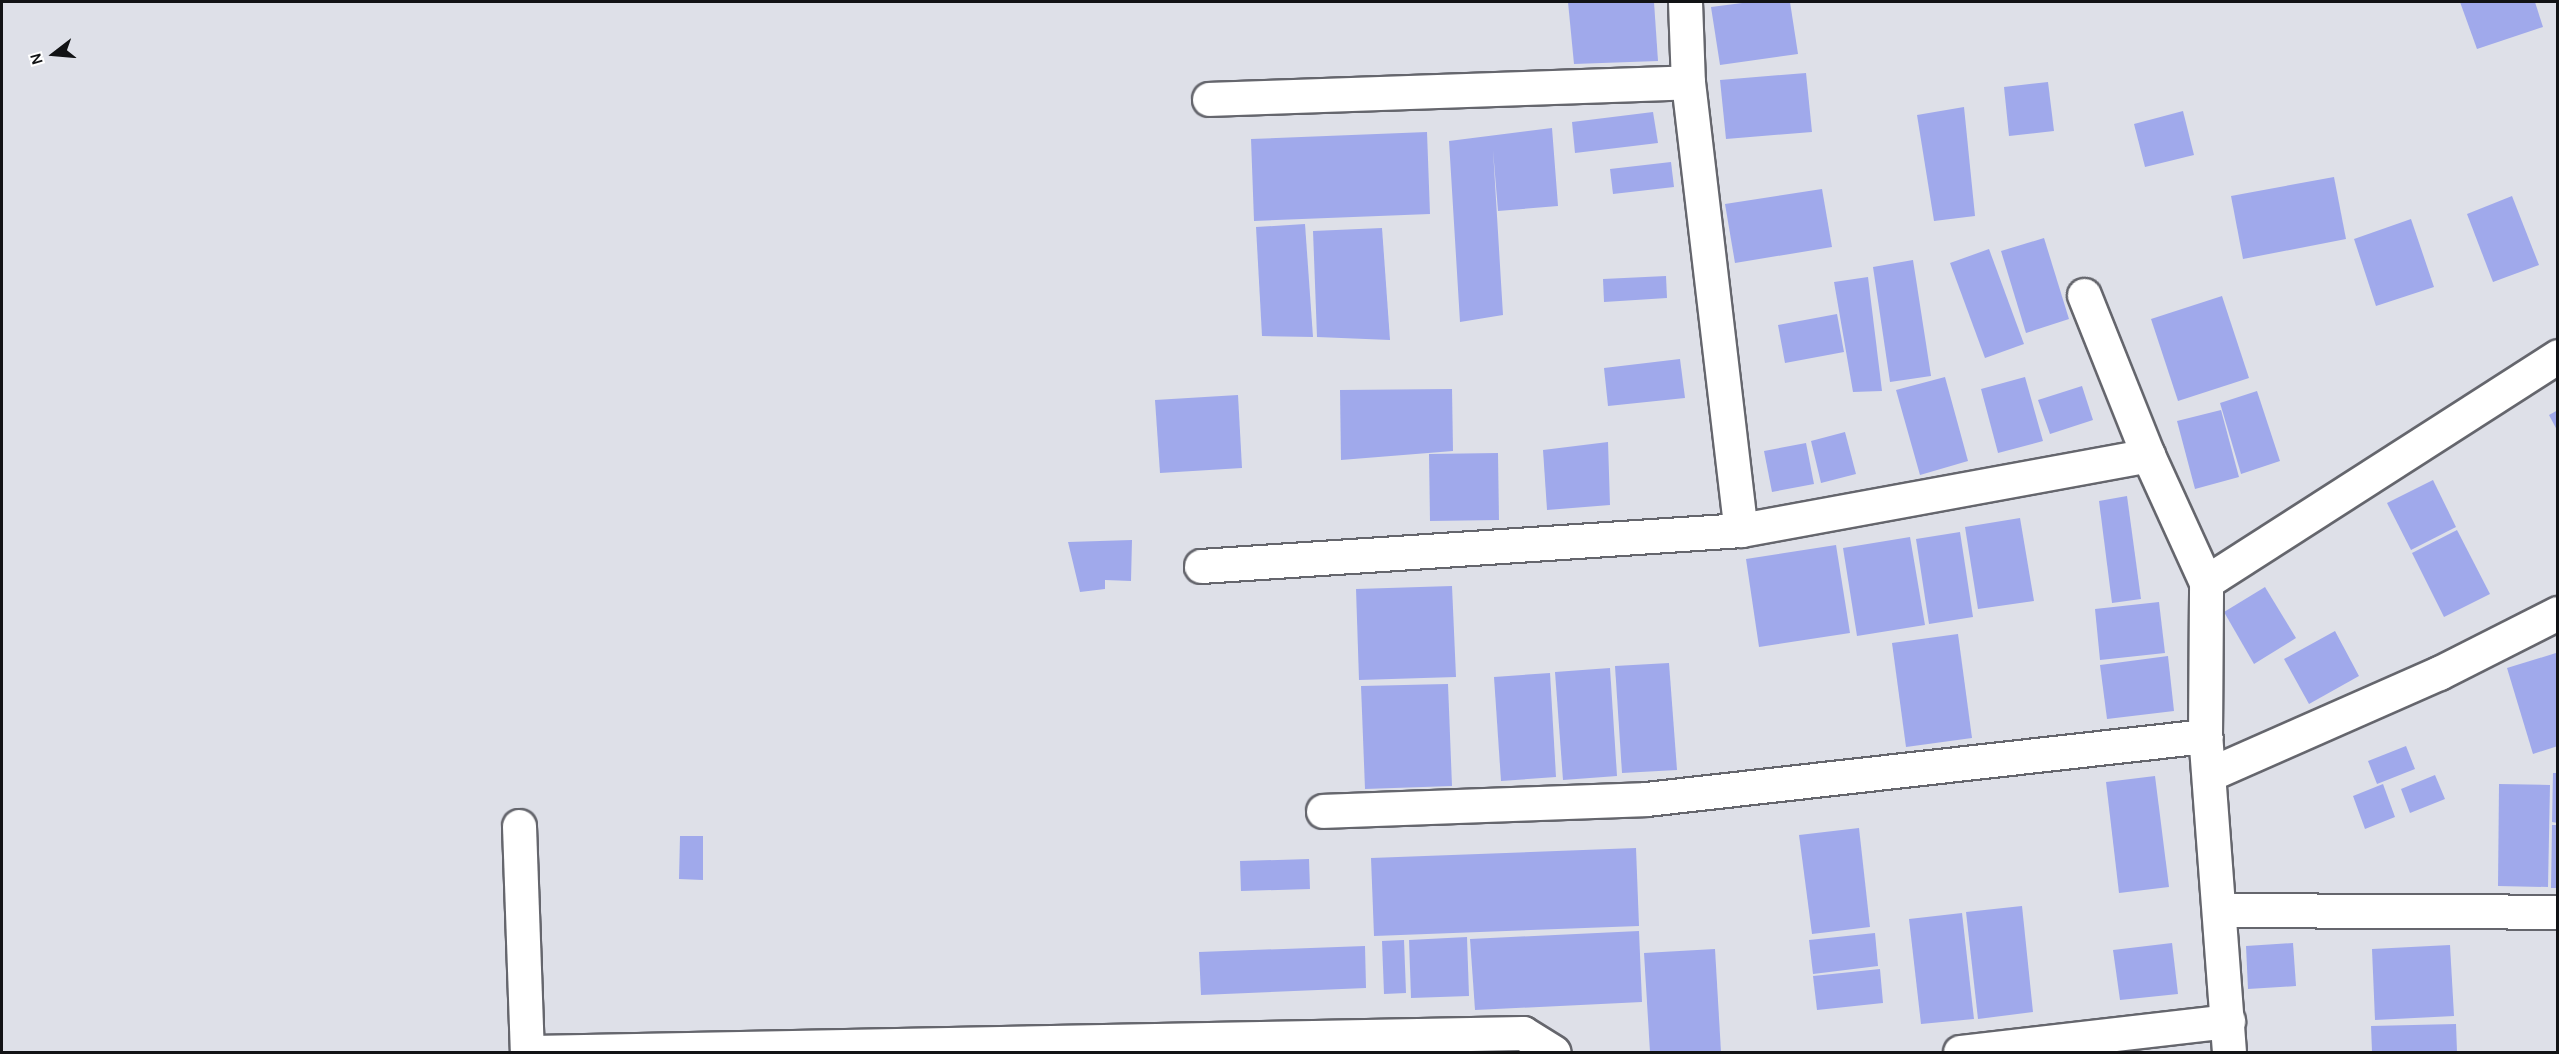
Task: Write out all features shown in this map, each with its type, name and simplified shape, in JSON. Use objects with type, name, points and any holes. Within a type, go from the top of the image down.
[{"type":"street","points":[[1685,2],[1688,82],[1741,530]]},
{"type":"street","points":[[1209,99],[1688,82]]},
{"type":"street","points":[[1960,1053],[2229,1037],[2210,774],[2205,736],[2206,582],[2148,455],[2084,295]]},
{"type":"street","points":[[2206,582],[2558,356]]},
{"type":"street","points":[[1201,566],[1741,530],[2148,455]]},
{"type":"street","points":[[2210,774],[2439,674],[2558,613]]},
{"type":"street","points":[[1323,811],[1646,799],[2205,736]]},
{"type":"street","points":[[519,826],[527,1053]]},
{"type":"street","points":[[2219,910],[2558,912]]},
{"type":"street","points":[[532,1053],[1379,1043],[1522,1033],[1554,1053]]},
{"type":"building","points":[[1568,2],[1654,2],[1658,61],[1574,64]]},
{"type":"building","points":[[1750,2],[1790,2],[1798,54],[1720,65],[1711,7]]},
{"type":"building","points":[[2460,2],[2535,2],[2543,27],[2477,49]]},
{"type":"building","points":[[1806,73],[1812,132],[1726,139],[1720,80]]},
{"type":"building","points":[[2048,82],[2054,131],[2009,136],[2004,87]]},
{"type":"building","points":[[1964,107],[1975,216],[1934,221],[1917,115]]},
{"type":"building","points":[[2183,111],[2194,155],[2145,167],[2134,124]]},
{"type":"building","points":[[1653,112],[1658,143],[1575,153],[1572,122]]},
{"type":"building","points":[[1552,128],[1558,206],[1498,211],[1493,150],[1503,315],[1460,322],[1449,141]]},
{"type":"building","points":[[1427,132],[1430,214],[1254,221],[1251,139]]},
{"type":"building","points":[[1671,162],[1674,187],[1613,194],[1610,169]]},
{"type":"building","points":[[2334,177],[2346,239],[2243,259],[2231,196]]},
{"type":"building","points":[[1822,189],[1832,247],[1735,263],[1725,204]]},
{"type":"building","points":[[2512,196],[2539,265],[2493,282],[2467,214]]},
{"type":"building","points":[[2411,219],[2434,287],[2376,306],[2354,239]]},
{"type":"building","points":[[1305,224],[1313,337],[1262,336],[1256,227]]},
{"type":"building","points":[[1382,228],[1390,340],[1317,337],[1313,231]]},
{"type":"building","points":[[2044,238],[2069,319],[2026,333],[2001,251]]},
{"type":"building","points":[[1989,249],[2024,344],[1985,358],[1950,263]]},
{"type":"building","points":[[1913,260],[1931,376],[1890,382],[1873,267]]},
{"type":"building","points":[[1666,276],[1667,298],[1604,302],[1603,279]]},
{"type":"building","points":[[1868,277],[1882,391],[1853,392],[1834,282]]},
{"type":"building","points":[[2222,296],[2249,378],[2178,401],[2151,319]]},
{"type":"building","points":[[1837,314],[1844,352],[1785,363],[1778,325]]},
{"type":"building","points":[[1680,359],[1685,398],[1608,406],[1604,368]]},
{"type":"building","points":[[1945,377],[1968,461],[1920,475],[1896,390]]},
{"type":"building","points":[[2025,377],[2043,441],[1998,453],[1981,389]]},
{"type":"building","points":[[2082,386],[2093,420],[2050,434],[2038,400]]},
{"type":"building","points":[[1452,389],[1453,451],[1341,460],[1340,390]]},
{"type":"building","points":[[2257,391],[2280,461],[2241,474],[2220,403]]},
{"type":"building","points":[[1238,395],[1242,468],[1160,473],[1155,400]]},
{"type":"building","points":[[2221,410],[2239,477],[2195,489],[2177,421]]},
{"type":"building","points":[[2558,410],[2558,432],[2549,415]]},
{"type":"building","points":[[1845,432],[1856,474],[1821,483],[1811,441]]},
{"type":"building","points":[[1608,442],[1610,505],[1547,510],[1543,450]]},
{"type":"building","points":[[1806,443],[1814,484],[1772,492],[1764,451]]},
{"type":"building","points":[[1498,453],[1499,520],[1430,521],[1429,454]]},
{"type":"building","points":[[2433,480],[2456,527],[2411,550],[2387,503]]},
{"type":"building","points":[[2127,496],[2141,599],[2112,603],[2099,501]]},
{"type":"building","points":[[2020,518],[2034,601],[1978,609],[1965,527]]},
{"type":"building","points":[[2457,530],[2490,594],[2444,617],[2412,553]]},
{"type":"building","points":[[1960,532],[1973,617],[1929,624],[1916,539]]},
{"type":"building","points":[[1910,537],[1925,625],[1857,636],[1843,548]]},
{"type":"building","points":[[1132,540],[1131,581],[1105,580],[1105,589],[1080,592],[1068,542]]},
{"type":"building","points":[[1836,545],[1850,633],[1759,647],[1746,559]]},
{"type":"building","points":[[1452,586],[1456,677],[1359,680],[1356,589]]},
{"type":"building","points":[[2265,587],[2296,638],[2254,664],[2224,612]]},
{"type":"building","points":[[2159,602],[2165,653],[2100,660],[2095,609]]},
{"type":"building","points":[[2335,631],[2359,676],[2309,704],[2284,659]]},
{"type":"building","points":[[1958,634],[1972,738],[1906,747],[1892,643]]},
{"type":"building","points":[[2556,653],[2558,746],[2533,754],[2507,668]]},
{"type":"building","points":[[2168,656],[2174,711],[2107,719],[2100,665]]},
{"type":"building","points":[[1669,663],[1677,770],[1622,773],[1615,666]]},
{"type":"building","points":[[1610,668],[1617,776],[1563,780],[1555,672]]},
{"type":"building","points":[[1550,673],[1556,777],[1501,781],[1494,677]]},
{"type":"building","points":[[1448,684],[1452,786],[1365,789],[1361,686]]},
{"type":"building","points":[[2406,746],[2415,769],[2377,784],[2368,761]]},
{"type":"building","points":[[2553,773],[2558,773],[2558,823],[2552,822]]},
{"type":"building","points":[[2435,775],[2445,799],[2410,813],[2401,789]]},
{"type":"building","points":[[2155,776],[2169,887],[2119,893],[2106,782]]},
{"type":"building","points":[[2383,784],[2395,817],[2365,829],[2353,796]]},
{"type":"building","points":[[2499,784],[2550,785],[2548,887],[2498,886]]},
{"type":"building","points":[[2552,825],[2558,825],[2558,888],[2551,888]]},
{"type":"building","points":[[1859,828],[1870,927],[1812,934],[1799,835]]},
{"type":"building","points":[[680,836],[703,836],[703,880],[679,879]]},
{"type":"building","points":[[1636,848],[1639,926],[1374,936],[1371,858]]},
{"type":"building","points":[[1309,859],[1310,889],[1241,891],[1240,861]]},
{"type":"building","points":[[2022,906],[2033,1012],[1978,1019],[1966,912]]},
{"type":"building","points":[[1962,913],[1974,1019],[1921,1024],[1909,919]]},
{"type":"building","points":[[1639,931],[1642,1002],[1475,1010],[1470,939]]},
{"type":"building","points":[[1875,933],[1878,966],[1813,974],[1809,940]]},
{"type":"building","points":[[1467,937],[1469,996],[1411,998],[1409,940]]},
{"type":"building","points":[[1404,940],[1406,993],[1384,994],[1382,941]]},
{"type":"building","points":[[2172,943],[2178,994],[2120,1000],[2113,950]]},
{"type":"building","points":[[2293,943],[2296,986],[2248,989],[2246,946]]},
{"type":"building","points":[[2450,945],[2454,1016],[2375,1020],[2372,949]]},
{"type":"building","points":[[1365,946],[1366,988],[1201,995],[1199,952]]},
{"type":"building","points":[[1715,949],[1721,1052],[1650,1052],[1644,953]]},
{"type":"building","points":[[1880,969],[1883,1003],[1817,1010],[1813,976]]},
{"type":"building","points":[[2456,1024],[2457,1052],[2372,1052],[2371,1026]]}]
